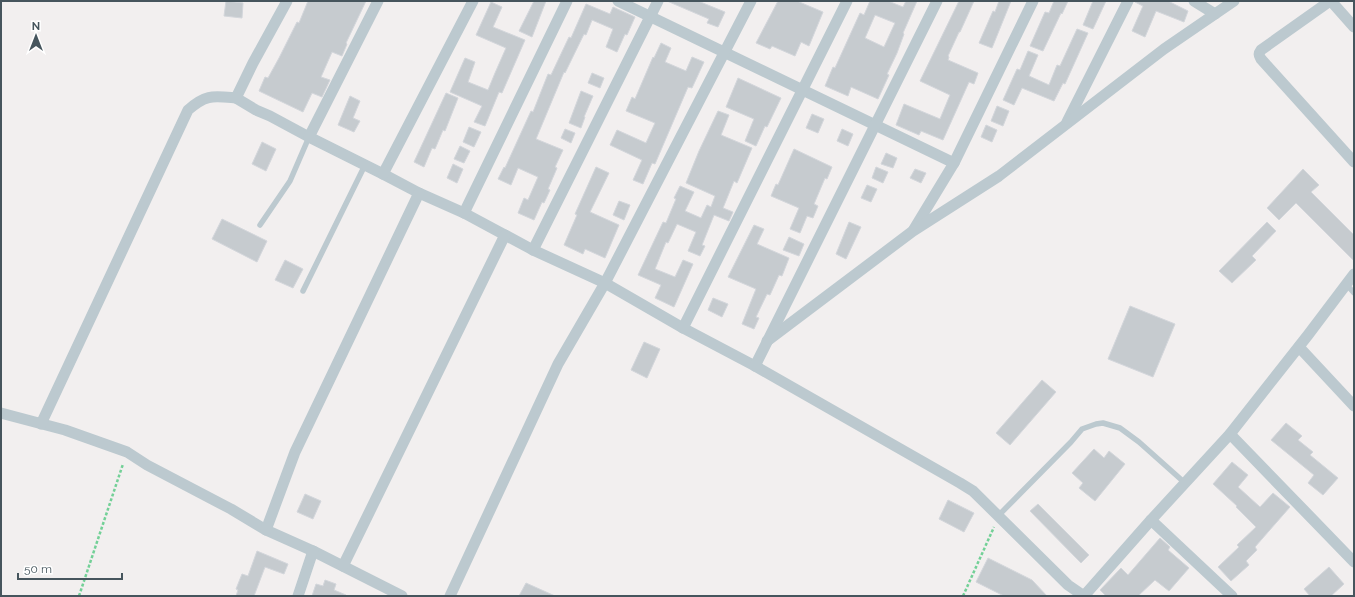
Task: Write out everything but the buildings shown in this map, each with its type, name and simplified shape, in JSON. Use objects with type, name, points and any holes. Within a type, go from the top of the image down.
[{"type":"street","points":[[236,98],[253,63],[287,1]]},
{"type":"street","points":[[309,137],[378,1]]},
{"type":"street","points":[[383,174],[473,1]]},
{"type":"street","points":[[464,213],[567,1]]},
{"type":"street","points":[[618,1],[954,163]]},
{"type":"street","points":[[533,250],[658,1]]},
{"type":"street","points":[[450,596],[558,364],[605,283],[751,1]]},
{"type":"street","points":[[683,328],[847,1]]},
{"type":"street","points":[[755,366],[937,1]]},
{"type":"street","points":[[913,231],[954,163],[1033,1]]},
{"type":"street","points":[[1065,125],[1128,1]]},
{"type":"street","points":[[1194,1],[1215,14]]},
{"type":"street","points":[[768,341],[913,231],[999,176],[1164,49],[1234,1]]},
{"type":"street","points":[[1354,27],[1330,1],[1261,50],[1259,53],[1261,60],[1354,162]]},
{"type":"street","points":[[41,424],[188,110],[198,101],[205,98],[236,98],[256,110],[418,193],[464,213],[533,250],[605,283],[683,328],[755,366],[973,491],[1068,585],[1084,596],[1230,434],[1299,347],[1350,288],[1354,274]]},
{"type":"street","points":[[266,530],[295,452],[418,193]]},
{"type":"street","points":[[343,566],[505,235]]},
{"type":"street","points":[[1299,347],[1354,406]]},
{"type":"street","points":[[1,413],[65,430],[127,452],[147,465],[231,509],[266,530],[313,551],[402,596]]},
{"type":"street","points":[[1230,434],[1354,562]]},
{"type":"street","points":[[1151,520],[1232,596]]},
{"type":"street","points":[[298,596],[313,551]]},
{"type":"lane","points":[[260,225],[290,181],[309,137]]},
{"type":"lane","points":[[303,291],[365,165]]},
{"type":"lane","points":[[998,516],[1082,429],[1096,424],[1103,423],[1120,428],[1185,483]]},
{"type":"path","points":[[78,596],[127,452]]},
{"type":"path","points":[[963,596],[998,516]]}]
